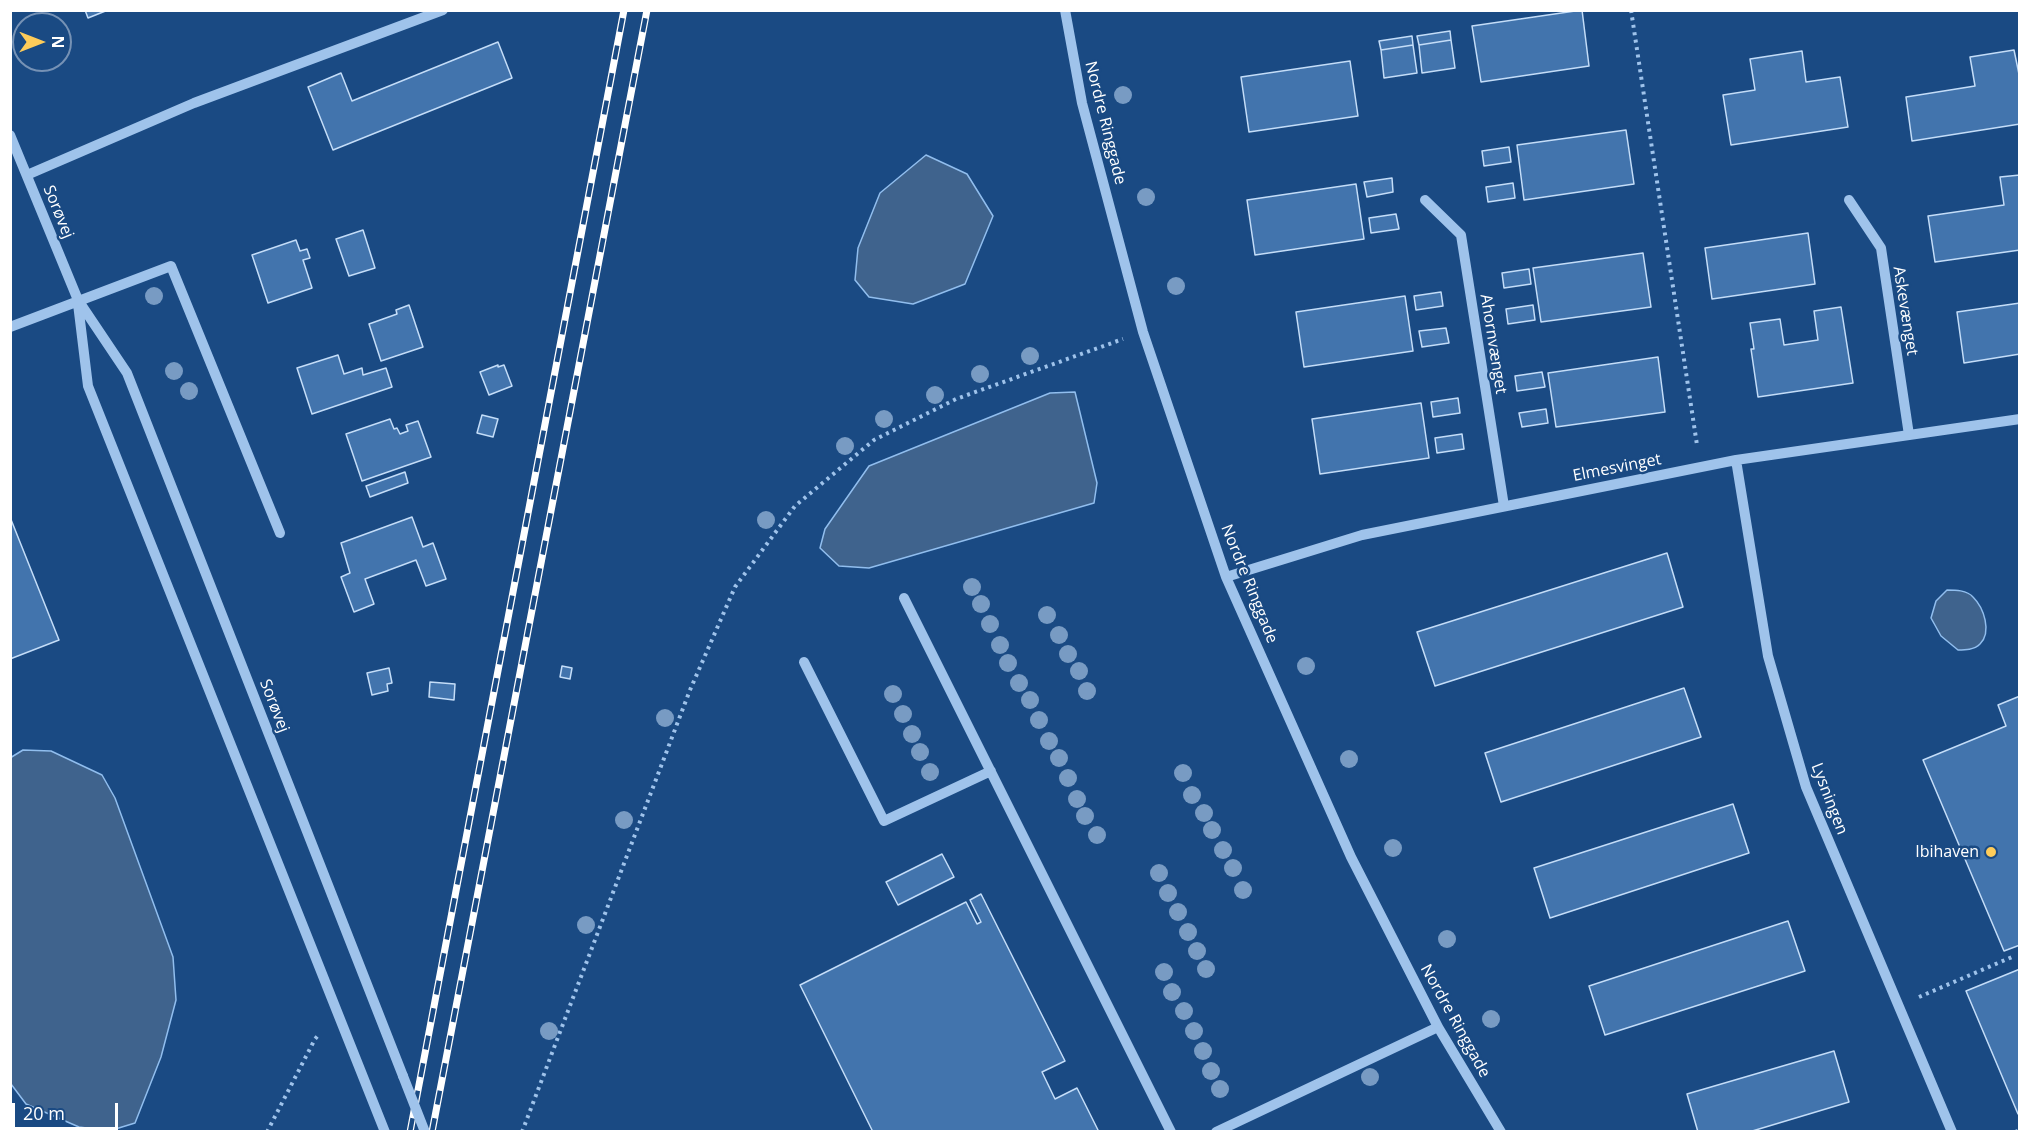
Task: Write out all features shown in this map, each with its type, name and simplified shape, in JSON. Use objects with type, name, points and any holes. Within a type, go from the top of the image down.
[{"type":"street","points":[[27,175],[194,103],[443,10]]},
{"type":"street","name":"Nordre Ringgade","points":[[1065,10],[1082,103],[1143,332],[1226,577],[1350,857],[1438,1026],[1501,1131]]},
{"type":"street","name":"Sorøvej","points":[[10,135],[78,300],[128,373],[425,1131]]},
{"type":"street","name":"Ahornvænget","points":[[1425,200],[1461,235],[1504,506]]},
{"type":"street","name":"Askevænget","points":[[1849,200],[1881,248],[1909,435]]},
{"type":"street","points":[[10,327],[171,266],[280,533]]},
{"type":"street","name":"Sorøvej","points":[[78,300],[88,386],[385,1131]]},
{"type":"street","name":"Elmesvinget","points":[[1226,577],[1362,535],[1504,506],[1736,460],[2019,419]]},
{"type":"street","name":"Lysningen","points":[[1736,460],[1768,656],[1806,787],[1952,1131]]},
{"type":"street","points":[[904,598],[1171,1131]]},
{"type":"street","points":[[804,662],[884,821],[991,771]]},
{"type":"street","points":[[1219,1131],[1438,1026]]},
{"type":"path","points":[[1631,10],[1701,467]]},
{"type":"path","points":[[522,1131],[694,680],[735,587],[795,506],[874,440],[956,399],[1143,332]]},
{"type":"path","points":[[1898,1005],[2012,957]]},
{"type":"path","points":[[267,1131],[315,1039],[338,1012]]},
{"type":"path","points":[[2015,1131],[2019,1130]]},
{"type":"water","points":[[926,155],[967,174],[993,216],[965,284],[913,304],[869,297],[855,280],[858,248],[880,193]]},
{"type":"water","points":[[1075,392],[1097,483],[1094,503],[869,568],[839,566],[820,548],[825,529],[869,466],[1050,393]]},
{"type":"water","points":[[1947,590],[1968,593],[1980,607],[1985,620],[1986,633],[1984,639],[1975,647],[1958,650],[1941,636],[1931,618],[1936,601]]},
{"type":"water","points":[[23,750],[51,751],[102,775],[115,798],[173,957],[176,1000],[161,1057],[135,1123],[109,1131],[79,1127],[26,1104],[11,1084],[10,758]]},
{"type":"building","points":[[85,10],[108,10],[88,18]]},
{"type":"building","points":[[1582,10],[1589,66],[1481,82],[1472,26]]},
{"type":"building","points":[[1450,31],[1451,40],[1419,45],[1417,36]]},
{"type":"building","points":[[1412,36],[1413,45],[1381,50],[1379,41]]},
{"type":"building","points":[[1451,40],[1455,68],[1422,73],[1419,45]]},
{"type":"building","points":[[498,42],[512,78],[333,150],[308,87],[341,73],[352,101]]},
{"type":"building","points":[[1413,45],[1417,73],[1384,78],[1381,50]]},
{"type":"building","points":[[2014,50],[2020,79],[2020,124],[1912,141],[1906,97],[1975,86],[1970,57]]},
{"type":"building","points":[[1802,51],[1806,82],[1840,77],[1848,127],[1731,145],[1723,95],[1755,90],[1750,59]]},
{"type":"building","points":[[1350,61],[1358,116],[1249,132],[1241,77]]},
{"type":"building","points":[[1626,130],[1634,184],[1524,200],[1517,145]]},
{"type":"building","points":[[1509,147],[1511,162],[1484,166],[1482,151]]},
{"type":"building","points":[[2020,175],[2020,250],[1935,262],[1928,216],[2004,205],[2000,177]]},
{"type":"building","points":[[1392,178],[1393,192],[1367,197],[1364,182]]},
{"type":"building","points":[[1513,183],[1515,198],[1488,202],[1486,187]]},
{"type":"building","points":[[1356,184],[1364,239],[1255,255],[1247,200]]},
{"type":"building","points":[[1396,214],[1399,229],[1371,233],[1369,218]]},
{"type":"building","points":[[363,230],[375,268],[349,276],[336,239]]},
{"type":"building","points":[[1808,233],[1815,284],[1712,299],[1705,248]]},
{"type":"building","points":[[296,240],[300,251],[307,249],[310,258],[303,260],[312,288],[268,303],[252,255]]},
{"type":"building","points":[[1643,253],[1651,307],[1541,322],[1533,268]]},
{"type":"building","points":[[1529,269],[1531,284],[1504,288],[1502,273]]},
{"type":"building","points":[[1441,292],[1443,306],[1416,310],[1414,296]]},
{"type":"building","points":[[1405,296],[1413,351],[1304,367],[1296,312]]},
{"type":"building","points":[[2020,303],[2020,354],[1964,363],[1957,312]]},
{"type":"building","points":[[409,305],[423,347],[381,361],[369,324],[397,314],[396,310]]},
{"type":"building","points":[[1533,305],[1535,320],[1508,324],[1506,309]]},
{"type":"building","points":[[1841,307],[1853,383],[1758,397],[1751,349],[1754,349],[1750,323],[1780,319],[1784,345],[1818,340],[1814,311]]},
{"type":"building","points":[[1446,328],[1449,343],[1422,347],[1419,331]]},
{"type":"building","points":[[338,355],[344,374],[362,368],[363,375],[386,368],[392,387],[312,414],[297,368]]},
{"type":"building","points":[[1658,357],[1665,412],[1556,427],[1548,373]]},
{"type":"building","points":[[498,365],[498,367],[504,365],[512,386],[489,395],[480,372]]},
{"type":"building","points":[[1542,372],[1545,387],[1517,391],[1515,376]]},
{"type":"building","points":[[1458,398],[1460,413],[1433,417],[1431,402]]},
{"type":"building","points":[[1421,403],[1429,458],[1320,474],[1312,419]]},
{"type":"building","points":[[1546,409],[1548,423],[1522,427],[1519,413]]},
{"type":"building","points":[[482,415],[498,419],[493,437],[477,433]]},
{"type":"building","points":[[390,419],[394,429],[397,428],[400,434],[408,431],[406,425],[418,421],[431,457],[362,481],[346,434]]},
{"type":"building","points":[[1462,434],[1464,449],[1437,453],[1435,438]]},
{"type":"building","points":[[405,472],[408,483],[370,497],[366,486]]},
{"type":"building","points":[[10,517],[59,640],[10,659]]},
{"type":"building","points":[[412,517],[423,547],[433,543],[446,579],[426,586],[416,560],[365,579],[374,604],[354,612],[341,577],[350,573],[341,543]]},
{"type":"building","points":[[1667,553],[1683,607],[1435,686],[1417,632]]},
{"type":"building","points":[[562,666],[572,668],[570,679],[560,677]]},
{"type":"building","points":[[389,668],[392,683],[387,684],[388,691],[372,695],[367,673]]},
{"type":"building","points":[[430,682],[455,684],[454,700],[429,697]]},
{"type":"building","points":[[1684,688],[1701,737],[1501,802],[1485,753]]},
{"type":"building","name":"Ibihaven","points":[[2020,696],[2020,945],[2004,951],[1923,760],[2006,726],[1998,705]]},
{"type":"building","points":[[1733,804],[1749,853],[1550,918],[1534,868]]},
{"type":"building","points":[[942,854],[954,877],[898,905],[886,882]]},
{"type":"building","points":[[981,894],[1065,1061],[1042,1072],[1055,1099],[1077,1088],[1099,1132],[873,1132],[800,985],[966,902],[977,924],[981,922],[970,900]]},
{"type":"building","points":[[1788,921],[1805,971],[1605,1035],[1589,986]]},
{"type":"building","points":[[2020,969],[2020,1114],[2018,1114],[1966,991]]},
{"type":"building","points":[[1834,1051],[1849,1102],[1749,1132],[1698,1132],[1687,1094]]},
{"type":"railway","points":[[410,1132],[624,10]]},
{"type":"railway","points":[[432,1132],[647,10]]},
{"type":"place","name":"Ibihaven","points":[[1991,852]]}]
